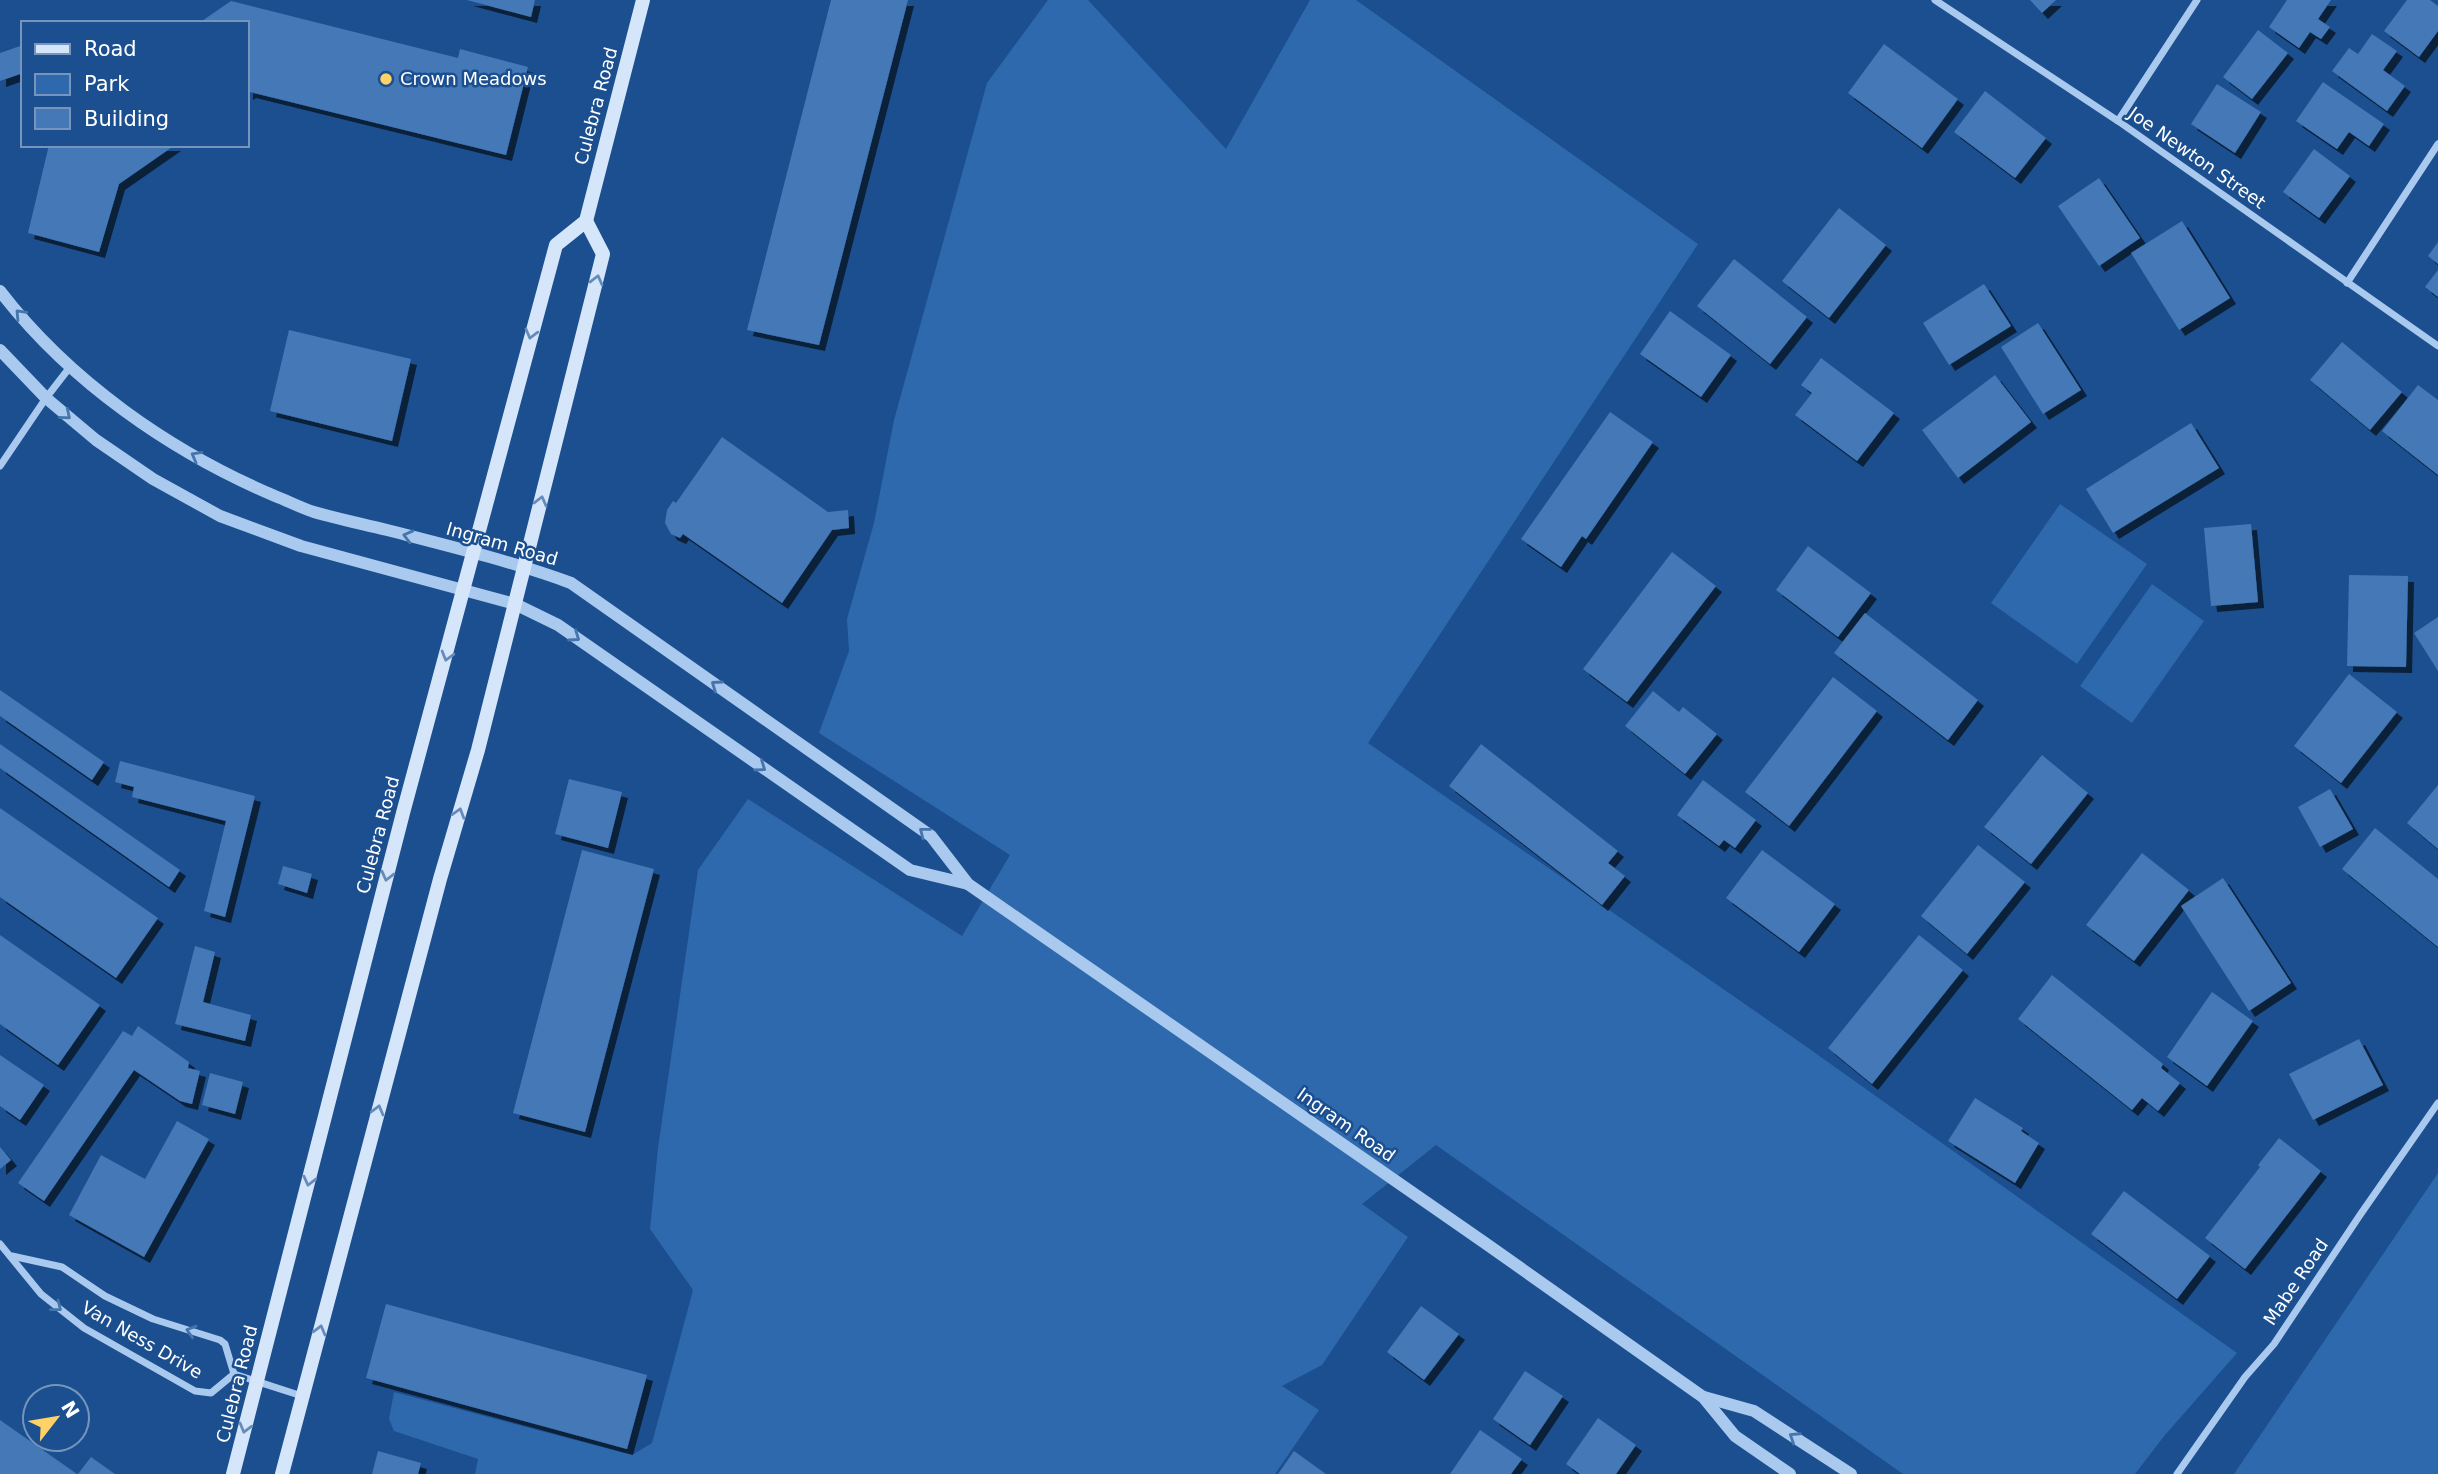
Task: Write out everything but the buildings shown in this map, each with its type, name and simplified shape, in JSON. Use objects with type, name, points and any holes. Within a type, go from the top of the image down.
[{"type":"main road","name":"Culebra Road","points":[[233,1474],[403,813],[556,245],[586,221],[643,0]]},
{"type":"main road","points":[[282,1474],[433,906],[478,750],[603,254],[586,221]]},
{"type":"street","name":"Joe Newton Street","points":[[1935,0],[2118,121],[2438,346]]},
{"type":"street","points":[[2118,121],[2197,0]]},
{"type":"street","points":[[2347,283],[2438,144]]},
{"type":"street","name":"Ingram Road","points":[[0,290],[70,367],[114,402],[177,445],[243,482],[313,512],[525,567],[571,583],[931,836],[968,884],[1485,1242],[1703,1397],[1735,1436],[1790,1474]]},
{"type":"street","name":"Ingram Road","points":[[0,351],[46,398],[96,440],[153,479],[220,516],[301,545],[515,604],[558,625],[910,870],[968,884]]},
{"type":"street","points":[[0,466],[70,367]]},
{"type":"street","name":"Mabe Road","points":[[2177,1474],[2245,1377],[2274,1345],[2360,1214],[2438,1103]]},
{"type":"street","name":"Van Ness Drive","points":[[0,1244],[41,1294],[84,1328],[195,1391],[211,1393],[234,1374],[225,1344],[220,1340],[153,1319],[105,1296],[62,1267],[12,1256]]},
{"type":"street","points":[[234,1374],[302,1396]]},
{"type":"street","name":"Ingram Road","points":[[1703,1397],[1754,1411],[1851,1474]]},
{"type":"green space","points":[[1048,0],[1088,0],[1226,149],[1310,0],[1356,0],[1698,244],[1368,743],[1804,1045],[2237,1353],[2165,1435],[2135,1474],[1903,1474],[1436,1145],[1362,1204],[1408,1237],[1322,1365],[1282,1386],[1319,1410],[1275,1474],[475,1474],[478,1459],[394,1431],[389,1419],[394,1392],[632,1455],[652,1443],[693,1290],[650,1229],[658,1148],[698,870],[748,799],[962,936],[1010,855],[819,733],[849,651],[847,619],[874,523],[894,420],[987,83]]},
{"type":"green space","points":[[2060,504],[2147,564],[2077,664],[1991,603]]},
{"type":"green space","points":[[2152,584],[2204,621],[2132,723],[2080,686]]},
{"type":"green space","points":[[2438,1173],[2438,1474],[2234,1474]]},
{"type":"place","name":"Crown Meadows","points":[[386,79]]}]
